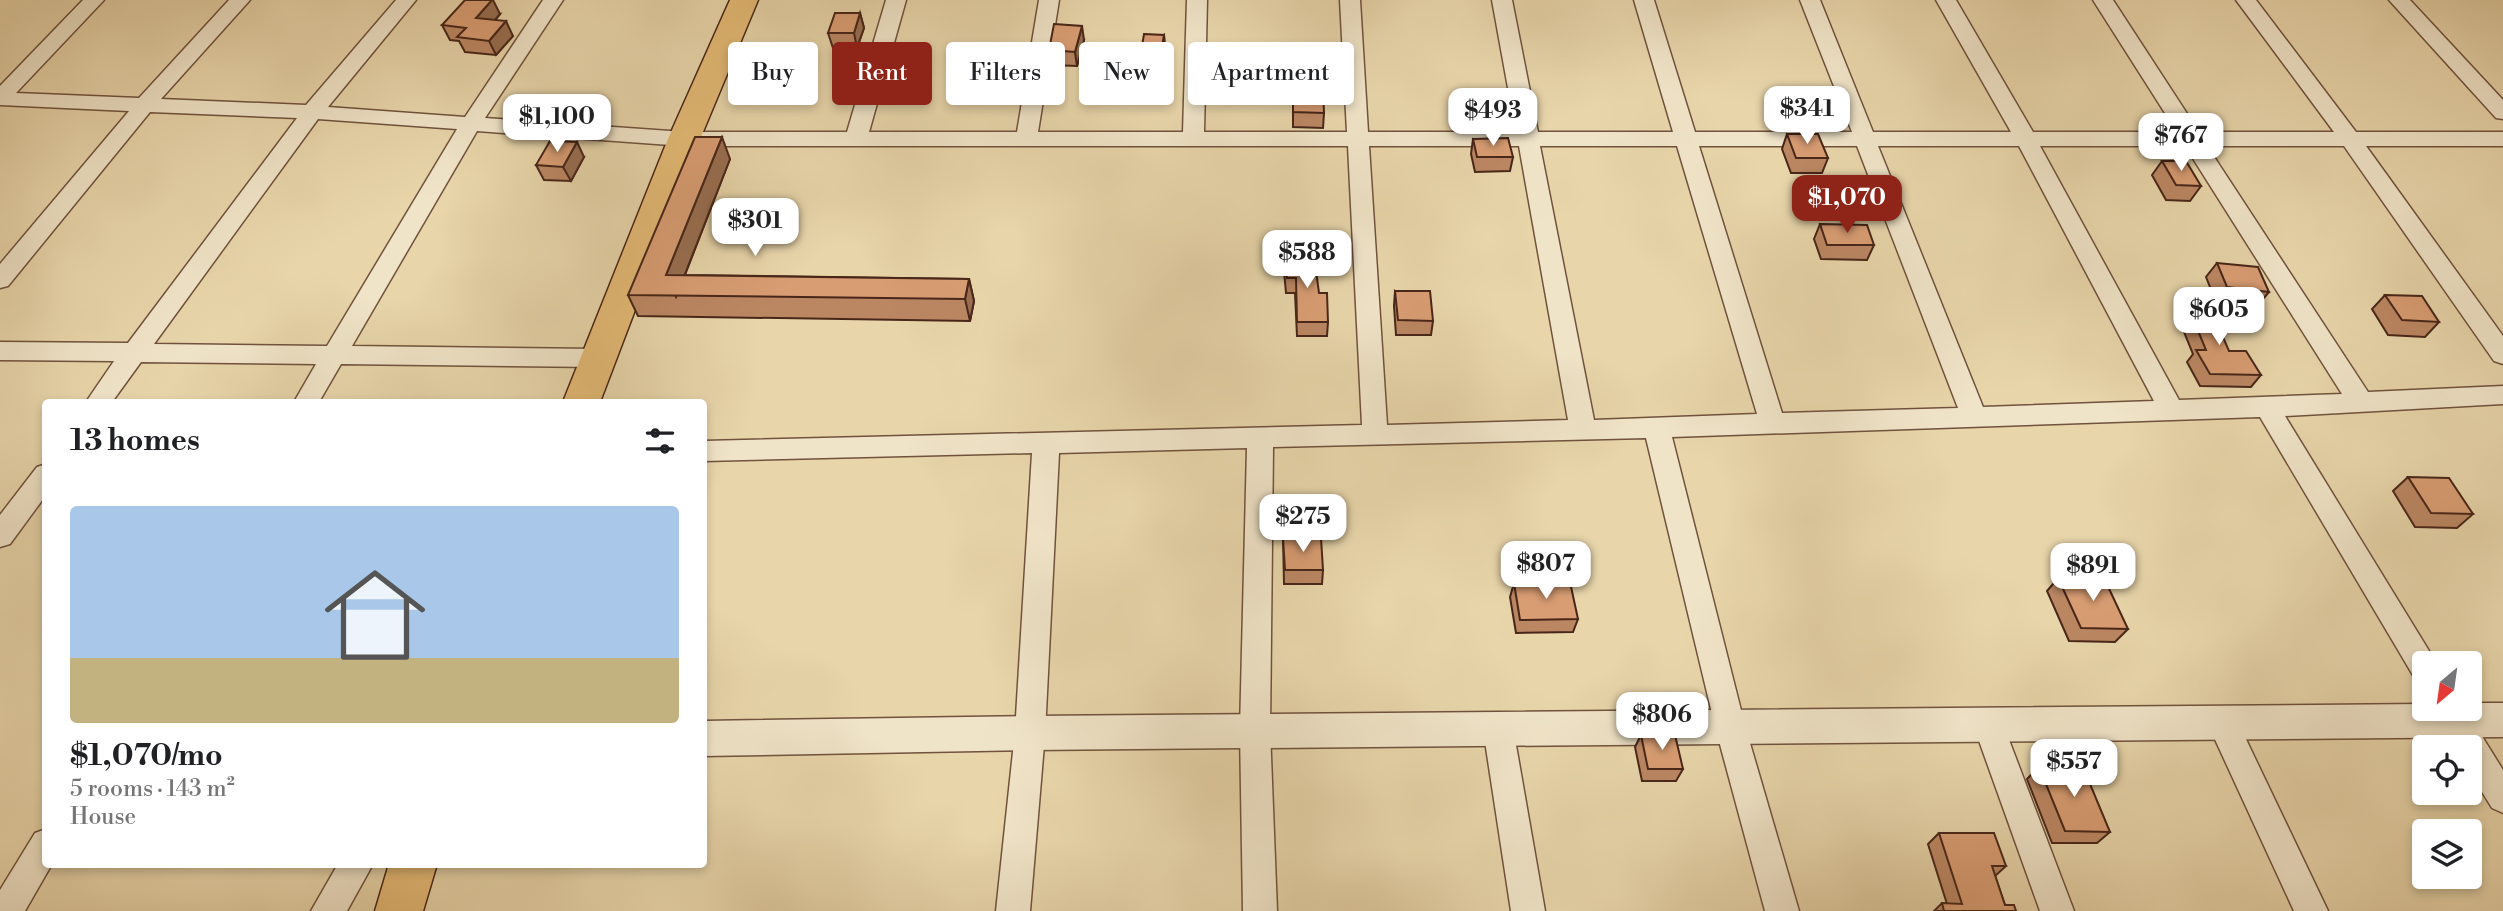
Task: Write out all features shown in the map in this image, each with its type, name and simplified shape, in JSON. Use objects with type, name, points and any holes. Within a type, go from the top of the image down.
[{"type":"main road","points":[[582,399],[684,139],[744,0]]},
{"type":"main road","points":[[399,911],[412,868]]},
{"type":"street","points":[[0,99],[94,0]]},
{"type":"street","points":[[0,280],[144,106],[240,0]]},
{"type":"street","points":[[100,399],[312,112],[406,0]]},
{"type":"street","points":[[308,399],[470,125],[553,0]]},
{"type":"street","points":[[856,139],[896,0]]},
{"type":"street","points":[[1026,141],[1049,0]]},
{"type":"street","points":[[1193,139],[1197,0]]},
{"type":"street","points":[[1350,0],[1375,435]]},
{"type":"street","points":[[1503,0],[1526,139],[1583,430]]},
{"type":"street","points":[[1644,0],[1772,422]]},
{"type":"street","points":[[1810,0],[1974,416]]},
{"type":"street","points":[[1946,0],[2026,139],[2171,410]]},
{"type":"street","points":[[2103,0],[2360,401]]},
{"type":"street","points":[[2246,0],[2350,139],[2503,355]]},
{"type":"street","points":[[2399,0],[2503,113]]},
{"type":"street","points":[[0,99],[312,112],[684,139],[2503,139]]},
{"type":"street","points":[[0,351],[598,359]]},
{"type":"street","points":[[707,451],[1657,428],[2267,407],[2360,401],[2498,402]]},
{"type":"street","points":[[2267,407],[2414,651]]},
{"type":"street","points":[[1657,428],[1730,726],[1782,911]]},
{"type":"street","points":[[1260,911],[1255,730],[1261,438]]},
{"type":"street","points":[[1013,911],[1030,733],[1046,443]]},
{"type":"street","points":[[0,536],[42,479]]},
{"type":"street","points":[[707,739],[1255,730],[1988,724],[2122,727],[2412,715]]},
{"type":"street","points":[[2482,718],[2503,720]]},
{"type":"street","points":[[2456,721],[2503,797]]},
{"type":"street","points":[[2222,722],[2311,911]]},
{"type":"street","points":[[1988,724],[2057,911]]},
{"type":"street","points":[[1498,728],[1528,911]]},
{"type":"street","points":[[6,911],[42,851]]},
{"type":"street","points":[[328,911],[354,868]]},
{"type":"building","points":[[465,0],[492,0],[476,18],[506,21],[489,41],[457,37],[466,28],[442,25]]},
{"type":"building","points":[[835,13],[860,13],[854,33],[828,33]]},
{"type":"building","points":[[1054,24],[1082,26],[1075,52],[1065,51],[1065,42],[1051,42]]},
{"type":"building","points":[[1144,34],[1164,35],[1163,42],[1143,42]]},
{"type":"building","points":[[1293,105],[1324,105],[1324,113],[1293,112]]},
{"type":"building","points":[[1787,134],[1818,134],[1828,158],[1796,158]]},
{"type":"building","points":[[695,137],[722,137],[666,275],[969,279],[965,299],[628,295]]},
{"type":"building","points":[[1508,138],[1513,157],[1477,157],[1473,139]]},
{"type":"building","points":[[550,141],[577,142],[563,167],[536,165]]},
{"type":"building","points":[[2162,161],[2186,161],[2201,186],[2176,185]]},
{"type":"building","points":[[1820,224],[1867,225],[1874,245],[1827,245]]},
{"type":"building","points":[[1314,256],[1319,293],[1327,293],[1328,322],[1297,322],[1296,278],[1287,278],[1285,257]]},
{"type":"building","points":[[2217,263],[2258,267],[2269,292],[2227,287]]},
{"type":"building","points":[[1395,291],[1430,291],[1433,321],[1398,320]]},
{"type":"building","points":[[2385,295],[2422,296],[2439,322],[2402,320]]},
{"type":"building","points":[[2187,304],[2210,307],[2229,351],[2246,351],[2261,375],[2210,374],[2196,350],[2206,350]]},
{"type":"building","points":[[2408,477],[2449,478],[2473,514],[2431,513]]},
{"type":"building","points":[[1283,538],[1321,538],[1323,570],[1285,570]]},
{"type":"building","points":[[2058,578],[2104,578],[2128,629],[2081,628]]},
{"type":"building","points":[[1570,582],[1578,619],[1520,620],[1514,583]]},
{"type":"building","points":[[1641,735],[1675,735],[1683,769],[1648,769]]},
{"type":"building","points":[[2039,767],[2083,767],[2110,832],[2065,831]]},
{"type":"building","points":[[1939,833],[1994,833],[2006,866],[1992,866],[2005,905],[2014,905],[2016,911],[1944,911],[1942,903],[1962,904]]}]
